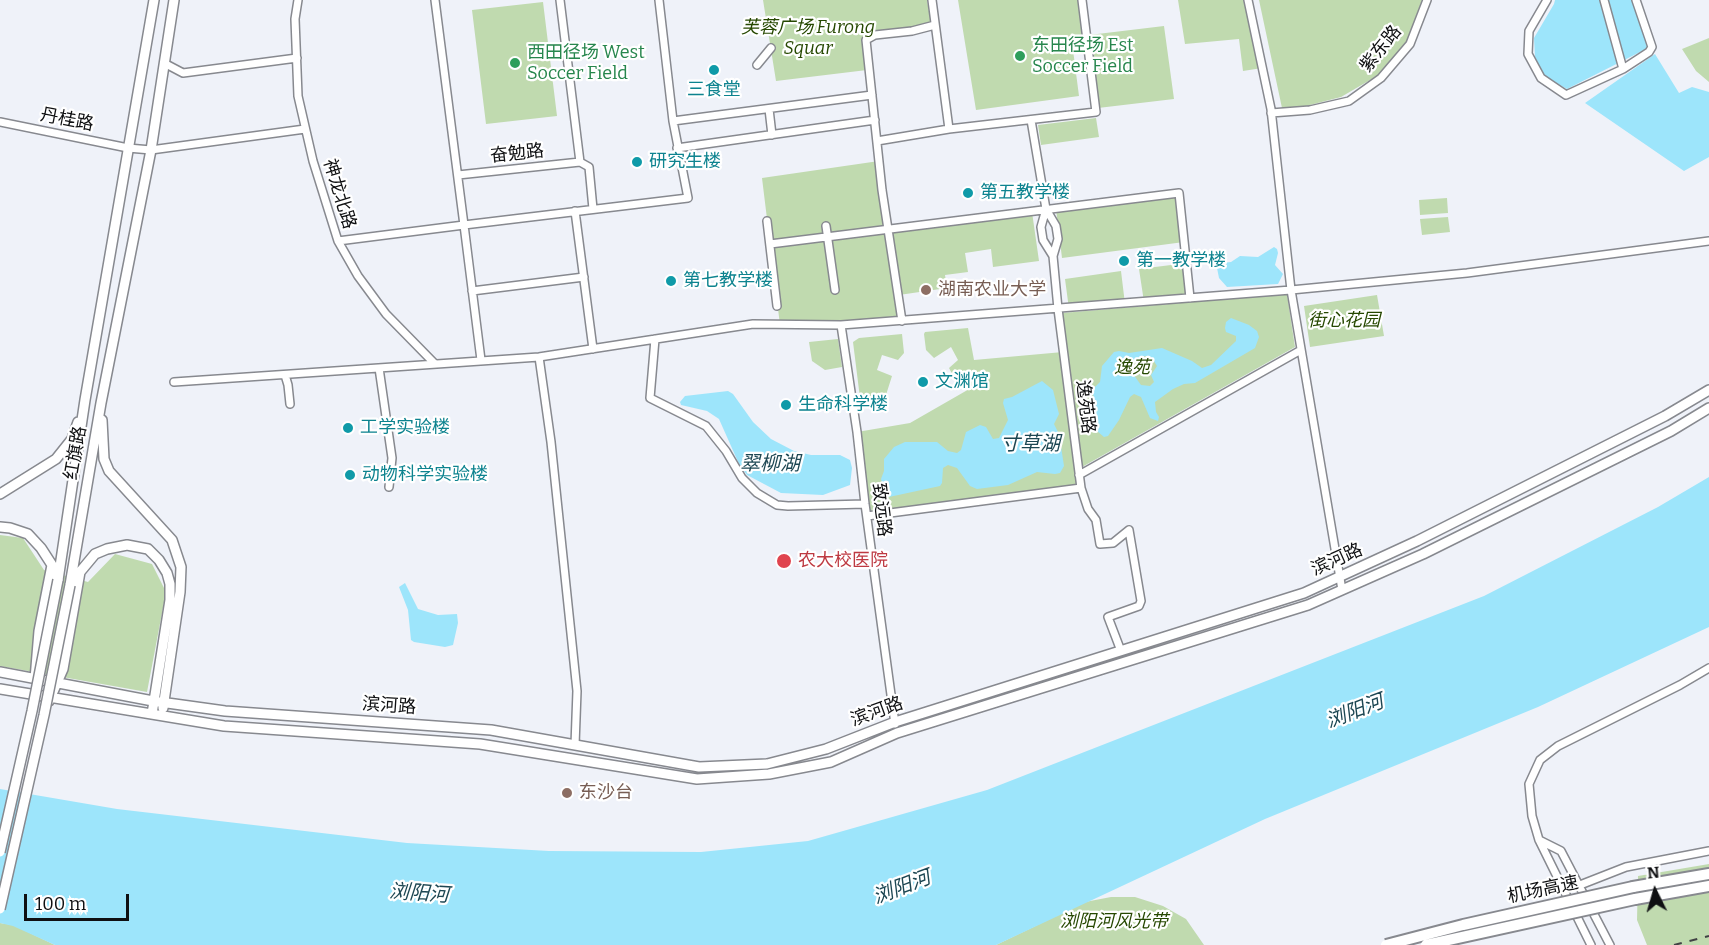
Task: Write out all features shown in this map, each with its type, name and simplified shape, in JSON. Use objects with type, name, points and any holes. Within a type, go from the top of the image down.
[{"type":"highway","name":"机场高速","points":[[1386,945],[1463,925],[1634,887],[1709,874]]},
{"type":"highway","name":"机场高速","points":[[1426,945],[1635,899],[1709,886]]},
{"type":"main road","name":"红旗路","points":[[0,852],[32,711],[58,580],[154,0]]},
{"type":"main road","name":"红旗路","points":[[0,909],[44,715],[70,585],[101,403],[151,150],[174,0]]},
{"type":"main road","name":"滨河路","points":[[0,672],[225,711],[491,730],[699,766],[767,764],[826,749],[895,722],[1304,593],[1417,541],[1634,432],[1709,390]]},
{"type":"main road","points":[[0,494],[56,459],[72,439],[86,400]]},
{"type":"main road","points":[[101,403],[104,459],[109,471],[171,540],[181,567],[180,592],[158,701]]},
{"type":"main road","name":"滨河路","points":[[0,689],[224,726],[480,744],[697,779],[769,774],[831,762],[897,733],[1297,609],[1444,543],[1671,431],[1709,408]]},
{"type":"main road","points":[[0,527],[28,534],[52,565],[39,631],[32,711]]},
{"type":"main road","points":[[44,715],[63,669],[80,572],[94,554],[127,545],[148,549],[159,560],[167,573],[170,584],[157,715]]},
{"type":"street","name":"神龙北路","points":[[298,0],[295,19],[298,96],[305,129],[338,241],[358,276],[386,314],[435,363]]},
{"type":"street","points":[[435,0],[481,360]]},
{"type":"street","points":[[560,0],[580,162],[589,167],[593,209]]},
{"type":"street","points":[[338,241],[687,198],[673,121],[659,0]]},
{"type":"street","points":[[932,0],[949,129]]},
{"type":"street","points":[[877,141],[949,129],[1096,112],[1082,0]]},
{"type":"street","points":[[1248,0],[1271,113],[1291,290],[1338,578],[1342,590]]},
{"type":"street","name":"紫东路","points":[[1271,113],[1310,110],[1349,101],[1381,78],[1410,44],[1427,0]]},
{"type":"street","points":[[1547,0],[1529,31],[1528,54],[1541,78],[1566,95],[1649,52],[1652,47],[1636,0]]},
{"type":"street","points":[[1605,0],[1622,67]]},
{"type":"street","points":[[902,321],[874,120],[866,40],[875,35],[912,31],[935,25]]},
{"type":"street","points":[[757,65],[771,48]]},
{"type":"street","points":[[164,63],[183,73],[297,58]]},
{"type":"street","points":[[673,121],[872,95]]},
{"type":"street","points":[[769,108],[772,135]]},
{"type":"street","points":[[677,148],[874,120]]},
{"type":"street","name":"逸苑路","points":[[1031,120],[1046,209],[1041,227],[1043,240],[1053,256],[1081,488],[1088,509],[1096,520],[1100,543],[1113,543],[1128,530],[1141,601],[1139,606],[1133,609],[1108,617],[1121,651]]},
{"type":"street","name":"丹桂路","points":[[0,122],[128,148],[151,150],[305,129]]},
{"type":"street","name":"奋勉路","points":[[458,175],[580,162]]},
{"type":"street","points":[[770,244],[1179,193],[1190,298]]},
{"type":"street","points":[[1046,209],[1056,226],[1058,239],[1053,256]]},
{"type":"street","points":[[575,211],[593,349]]},
{"type":"street","points":[[767,221],[777,306]]},
{"type":"street","points":[[826,226],[835,290]]},
{"type":"street","points":[[174,381],[539,357],[753,324],[841,325],[1291,290],[1467,273],[1709,241]]},
{"type":"street","points":[[472,291],[584,277]]},
{"type":"street","name":"致远路","points":[[841,325],[897,733]]},
{"type":"street","points":[[656,339],[650,398],[706,426],[726,451],[742,478],[757,494],[777,505],[865,504]]},
{"type":"street","points":[[1079,475],[1301,350]]},
{"type":"street","points":[[539,357],[551,442],[577,691],[575,745]]},
{"type":"street","points":[[379,368],[392,458],[389,487]]},
{"type":"street","points":[[285,375],[290,405]]},
{"type":"street","points":[[867,516],[1081,488]]},
{"type":"street","points":[[1591,945],[1539,840],[1532,816],[1529,784],[1540,760],[1558,746],[1709,668]]},
{"type":"street","points":[[1539,840],[1561,852],[1610,945]]},
{"type":"street","points":[[1580,885],[1626,867],[1709,851]]},
{"type":"green space","name":"芙蓉广场 Furong Squar","points":[[763,0],[927,0],[931,23],[898,35],[863,38],[867,70],[776,81]]},
{"type":"green space","name":"东田径场 Est Soccer Field","points":[[958,0],[1082,0],[1085,28],[1073,50],[1079,96],[976,110]]},
{"type":"green space","points":[[1178,0],[1247,0],[1262,68],[1243,71],[1239,39],[1185,44]]},
{"type":"green space","points":[[1259,0],[1422,0],[1406,43],[1377,76],[1341,97],[1306,106],[1282,108]]},
{"type":"green space","name":"西田径场 West Soccer Field","points":[[543,2],[557,116],[486,124],[472,10]]},
{"type":"green space","points":[[1164,26],[1174,99],[1098,108],[1089,35]]},
{"type":"green space","points":[[1709,38],[1709,82],[1696,71],[1682,49]]},
{"type":"green space","points":[[1096,118],[1099,137],[1041,145],[1038,125]]},
{"type":"green space","points":[[879,161],[889,228],[1032,212],[1039,261],[993,267],[991,249],[965,253],[968,272],[945,275],[947,288],[899,295],[902,321],[780,325],[762,178]]},
{"type":"green space","points":[[1179,193],[1184,242],[1062,258],[1056,209]]},
{"type":"green space","points":[[1447,198],[1448,213],[1420,215],[1419,200]]},
{"type":"green space","points":[[1448,217],[1450,232],[1422,235],[1420,219]]},
{"type":"green space","points":[[1187,263],[1190,298],[1144,302],[1139,269]]},
{"type":"green space","points":[[1121,271],[1125,304],[1069,309],[1065,279]]},
{"type":"green space","name":"逸苑","points":[[1287,294],[1295,347],[1082,467],[1062,313]]},
{"type":"green space","name":"街心花园","points":[[1377,295],[1384,336],[1310,347],[1304,306]]},
{"type":"green space","points":[[968,328],[974,360],[1063,352],[1081,488],[867,516],[857,432],[910,423],[971,388],[970,381],[959,387],[949,368],[958,360],[951,347],[934,358],[926,350],[924,334],[925,332]]},
{"type":"green space","points":[[902,334],[904,353],[898,360],[882,355],[877,370],[892,376],[885,398],[860,398],[853,342],[859,338]]},
{"type":"green space","points":[[838,339],[842,367],[825,370],[812,361],[809,342]]},
{"type":"green space","points":[[0,535],[23,538],[44,570],[88,582],[115,554],[152,564],[166,592],[147,692],[0,666]]},
{"type":"green space","points":[[1709,864],[1709,945],[1647,945],[1637,920],[1638,876]]},
{"type":"green space","name":"浏阳河风光带","points":[[1111,897],[1135,897],[1163,906],[1186,919],[1204,945],[996,945],[1085,902]]},
{"type":"green space","points":[[0,923],[13,925],[55,945],[0,945]]},
{"type":"water","points":[[1555,0],[1634,0],[1648,48],[1567,89],[1545,77],[1535,57],[1534,38]]},
{"type":"water","points":[[1655,54],[1679,93],[1692,87],[1709,92],[1709,157],[1684,171],[1585,103]]},
{"type":"water","points":[[1274,247],[1278,253],[1275,265],[1283,274],[1278,284],[1227,287],[1219,278],[1217,268],[1220,263],[1231,262],[1240,256],[1258,257]]},
{"type":"water","points":[[1231,318],[1257,331],[1259,337],[1255,348],[1195,383],[1184,384],[1173,389],[1155,402],[1158,421],[1150,418],[1141,397],[1134,394],[1130,397],[1108,436],[1104,437],[1097,431],[1092,390],[1100,382],[1102,366],[1114,352],[1129,353],[1162,348],[1202,368],[1211,365],[1236,341],[1236,336],[1226,332],[1226,322]],"holes":[[[1145,356],[1152,358],[1157,366],[1151,375],[1154,382],[1150,386],[1141,385],[1133,374],[1134,362]]]},
{"type":"water","name":"寸草湖","points":[[1042,381],[1053,390],[1059,414],[1054,424],[1059,434],[1064,466],[1060,473],[1037,472],[1008,485],[977,489],[970,486],[957,468],[948,465],[943,468],[940,486],[889,497],[881,479],[884,459],[894,447],[905,442],[937,442],[948,451],[957,453],[961,450],[966,432],[980,425],[986,427],[993,439],[999,438],[1008,420],[1004,399]]},
{"type":"water","name":"翠柳湖","points":[[728,391],[733,394],[753,422],[771,439],[794,451],[811,455],[840,455],[850,460],[852,468],[850,485],[823,495],[781,493],[747,475],[739,464],[719,419],[707,411],[681,405],[680,402],[685,396]]},
{"type":"water","name":"浏阳河","points":[[1709,477],[1709,627],[1538,707],[1265,819],[996,945],[55,945],[13,926],[0,923],[0,789],[117,809],[407,843],[549,851],[701,852],[808,841],[987,790],[1484,596],[1658,507]]},
{"type":"water","points":[[405,583],[418,609],[438,615],[457,614],[458,623],[453,645],[445,647],[411,640],[408,610],[399,587]]},
{"type":"railway","points":[[1674,945],[1709,936]]},
{"type":"place","name":"东田径场 Est Soccer Field","points":[[1020,56]]},
{"type":"place","name":"西田径场 West Soccer Field","points":[[515,63]]},
{"type":"place","name":"三食堂","points":[[714,70]]},
{"type":"place","name":"研究生楼","points":[[637,162]]},
{"type":"place","name":"第五教学楼","points":[[968,193]]},
{"type":"place","name":"第一教学楼","points":[[1124,261]]},
{"type":"place","name":"第七教学楼","points":[[671,281]]},
{"type":"place","name":"湖南农业大学","points":[[926,290]]},
{"type":"place","name":"文渊馆","points":[[923,382]]},
{"type":"place","name":"生命科学楼","points":[[786,405]]},
{"type":"place","name":"工学实验楼","points":[[348,428]]},
{"type":"place","name":"动物科学实验楼","points":[[350,475]]},
{"type":"place","name":"农大校医院","points":[[784,561]]},
{"type":"place","name":"东沙台","points":[[567,793]]}]
